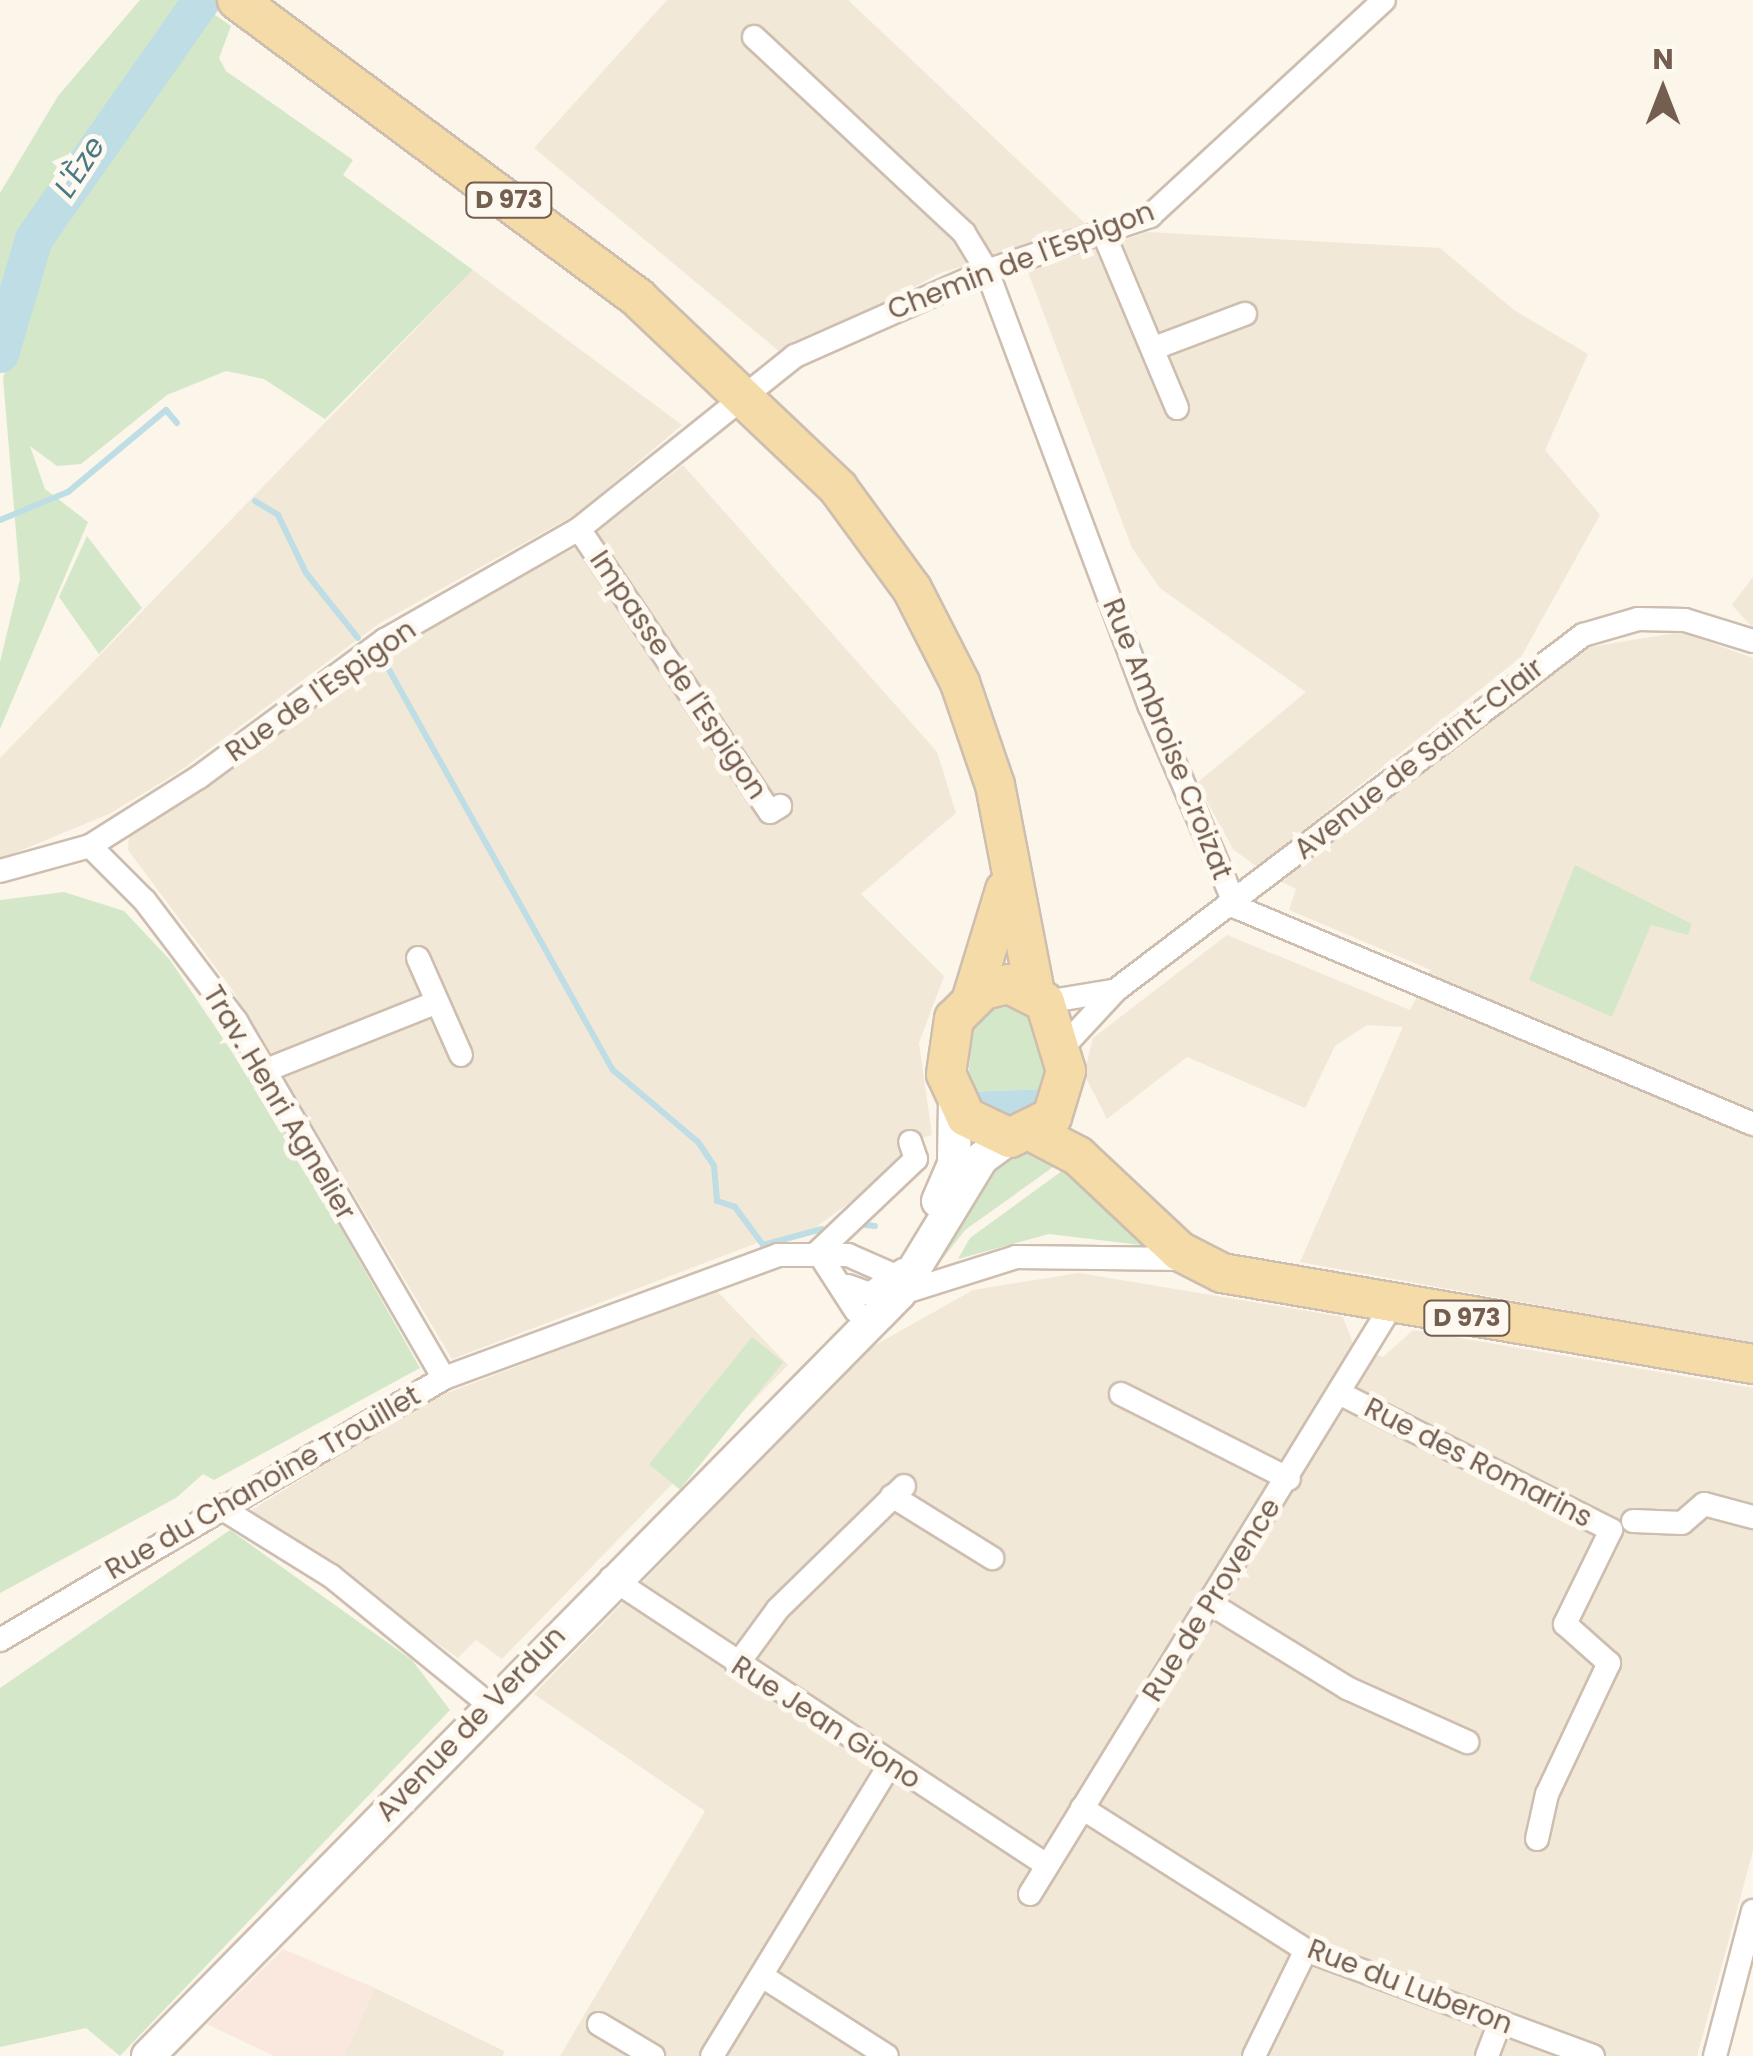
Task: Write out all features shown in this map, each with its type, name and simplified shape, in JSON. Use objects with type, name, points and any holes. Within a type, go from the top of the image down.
[{"type":"main road","name":"D 973","points":[[236,0],[638,298],[838,488],[941,638],[994,785],[1008,873],[1040,997]]},
{"type":"main road","name":"D 973","points":[[972,998],[1008,873]]},
{"type":"main road","points":[[1009,984],[1040,997],[1064,1046],[1062,1100],[1022,1135],[966,1117],[955,1100],[949,1035],[972,998],[1009,984]]},
{"type":"main road","name":"Avenue de Verdun","points":[[148,2056],[794,1392],[872,1292],[946,1185],[955,1100]]},
{"type":"main road","name":"D 973","points":[[1062,1100],[1177,1232],[1223,1258],[1345,1295]]},
{"type":"main road","name":"D 973","points":[[1022,1135],[1078,1156],[1191,1259],[1392,1305],[1753,1364]]},
{"type":"main road","name":"Avenue de Verdun","points":[[794,1392],[872,1292],[957,1209],[982,1158],[1022,1135]]},
{"type":"street","name":"Chemin de l'Espigon","points":[[723,410],[795,356],[987,270],[1103,232],[1185,190],[1384,0]]},
{"type":"street","name":"Rue Ambroise Croizat","points":[[754,37],[964,233],[987,270],[1150,706],[1236,906],[1753,1124]]},
{"type":"street","points":[[1103,232],[1157,347],[1177,408]]},
{"type":"street","points":[[1157,347],[1245,314]]},
{"type":"street","name":"Rue de l'Espigon","points":[[0,871],[90,846],[385,640],[579,529],[723,410]]},
{"type":"street","name":"Impasse de l'Espigon","points":[[579,529],[770,812],[780,806]]},
{"type":"street","name":"Avenue de Saint-Clair","points":[[1064,1046],[1116,990],[1236,906],[1396,772],[1583,635],[1638,619],[1685,620],[1753,641]]},
{"type":"street","name":"Trav. Henri Agnelier","points":[[90,846],[146,901],[264,1071],[444,1378]]},
{"type":"street","points":[[418,958],[462,1056]]},
{"type":"street","name":"Avenue de Saint-Clair","points":[[1040,997],[1116,990]]},
{"type":"street","points":[[264,1071],[437,1002]]},
{"type":"street","points":[[917,1147],[818,1252],[872,1292],[1030,1256],[1191,1259]]},
{"type":"street","name":"Rue du Chanoine Trouillet","points":[[0,1640],[218,1506],[444,1378],[754,1262],[818,1252],[872,1292]]},
{"type":"street","name":"Rue de Provence","points":[[1030,1894],[1209,1602],[1343,1395],[1392,1305]]},
{"type":"street","points":[[1121,1394],[1288,1479]]},
{"type":"street","name":"Rue des Romarins","points":[[1343,1395],[1611,1530],[1565,1624],[1609,1663],[1547,1794],[1537,1839]]},
{"type":"street","points":[[737,1665],[778,1609],[898,1491],[992,1558]]},
{"type":"street","points":[[1633,1521],[1682,1523],[1704,1504],[1753,1517]]},
{"type":"street","points":[[218,1506],[331,1576],[490,1705]]},
{"type":"street","name":"Rue Jean Giono","points":[[611,1578],[737,1665],[1045,1864]]},
{"type":"street","points":[[1209,1602],[1347,1688],[1467,1742]]},
{"type":"street","points":[[712,2056],[890,1764]]},
{"type":"street","name":"Rue du Luberon","points":[[1082,1808],[1306,1950],[1593,2056]]},
{"type":"street","points":[[1714,2056],[1753,1911]]},
{"type":"street","points":[[1254,2056],[1306,1950]]},
{"type":"street","points":[[762,1976],[887,2056]]},
{"type":"street","points":[[1487,2056],[1500,2022]]},
{"type":"street","points":[[599,2024],[653,2056]]},
{"type":"shaded area","points":[[667,0],[848,0],[1091,229],[940,273],[786,357],[534,148]]},
{"type":"shaded area","points":[[1148,232],[1440,248],[1514,310],[1588,354],[1545,450],[1600,515],[1521,657],[1257,867],[1233,849],[1197,783],[1306,692],[1160,588],[1132,548],[1028,272]]},
{"type":"shaded area","points":[[473,270],[682,425],[578,513],[380,623],[177,773],[109,814],[0,859],[0,758]]},
{"type":"shaded area","points":[[683,465],[937,752],[956,813],[861,894],[944,976],[919,1043],[932,1135],[902,1143],[898,1167],[808,1233],[757,1243],[452,1359],[231,988],[128,850],[129,835],[261,750],[395,644],[579,546]]},
{"type":"shaded area","points":[[1753,577],[1753,628],[1732,605]]},
{"type":"shaded area","points":[[1681,632],[1753,658],[1753,1344],[1300,1262],[1403,1027],[1367,1025],[1335,1046],[1305,1108],[1187,1057],[1107,1119],[1084,1074],[1093,1038],[1227,935],[1410,1010],[1431,970],[1289,910],[1296,889],[1282,882],[1482,714],[1578,649]]},
{"type":"shaded area","points":[[1079,1273],[1343,1317],[1354,1346],[1383,1357],[1413,1330],[1753,1388],[1753,1851],[1697,2056],[560,2056],[705,1811],[534,1694],[870,1348],[973,1290]]},
{"type":"shaded area","points":[[716,1290],[788,1365],[502,1659],[476,1640],[458,1658],[250,1511],[429,1400]]},
{"type":"shaded area","points":[[283,1949],[375,1988],[344,2056],[274,2056],[207,2024]]},
{"type":"shaded area","points":[[375,1988],[504,2051],[503,2056],[344,2056]]},
{"type":"green space","points":[[140,0],[189,0],[53,183],[13,253],[0,299],[0,193],[58,96]]},
{"type":"green space","points":[[208,10],[231,26],[219,58],[226,71],[353,160],[343,175],[473,270],[325,419],[264,379],[226,371],[167,395],[81,464],[57,466],[30,446],[45,489],[88,522],[0,729],[0,662],[20,579],[3,378],[47,253]]},
{"type":"green space","points":[[87,536],[142,608],[99,654],[59,597]]},
{"type":"green space","points":[[1575,865],[1692,924],[1688,935],[1651,925],[1612,1017],[1529,980]]},
{"type":"green space","points":[[64,892],[124,911],[170,960],[288,1135],[420,1368],[214,1480],[203,1474],[176,1498],[0,1593],[0,900]]},
{"type":"green space","points":[[1025,1006],[1046,1026],[1047,1089],[967,1092],[973,1022],[988,1008]]},
{"type":"green space","points":[[1043,1151],[1063,1160],[965,1230],[940,1262],[985,1173],[1011,1155]]},
{"type":"green space","points":[[1066,1168],[1149,1246],[1049,1234],[958,1259],[970,1238]]},
{"type":"green space","points":[[752,1337],[783,1362],[680,1490],[649,1464]]},
{"type":"green space","points":[[230,1530],[412,1660],[450,1710],[120,2056],[86,2028],[0,2047],[0,1688]]},
{"type":"water","points":[[1047,1089],[1030,1115],[995,1119],[967,1092]]},
{"type":"waterway","name":"L'Èze","points":[[0,354],[34,239],[202,0]]},
{"type":"waterway","points":[[0,520],[68,492],[166,410],[177,423]]},
{"type":"waterway","points":[[255,501],[278,515],[306,573],[358,638]]},
{"type":"waterway","points":[[383,659],[613,1070],[698,1142],[714,1166],[717,1201],[735,1207],[763,1245],[822,1229]]},
{"type":"waterway","points":[[856,1224],[875,1226]]}]
